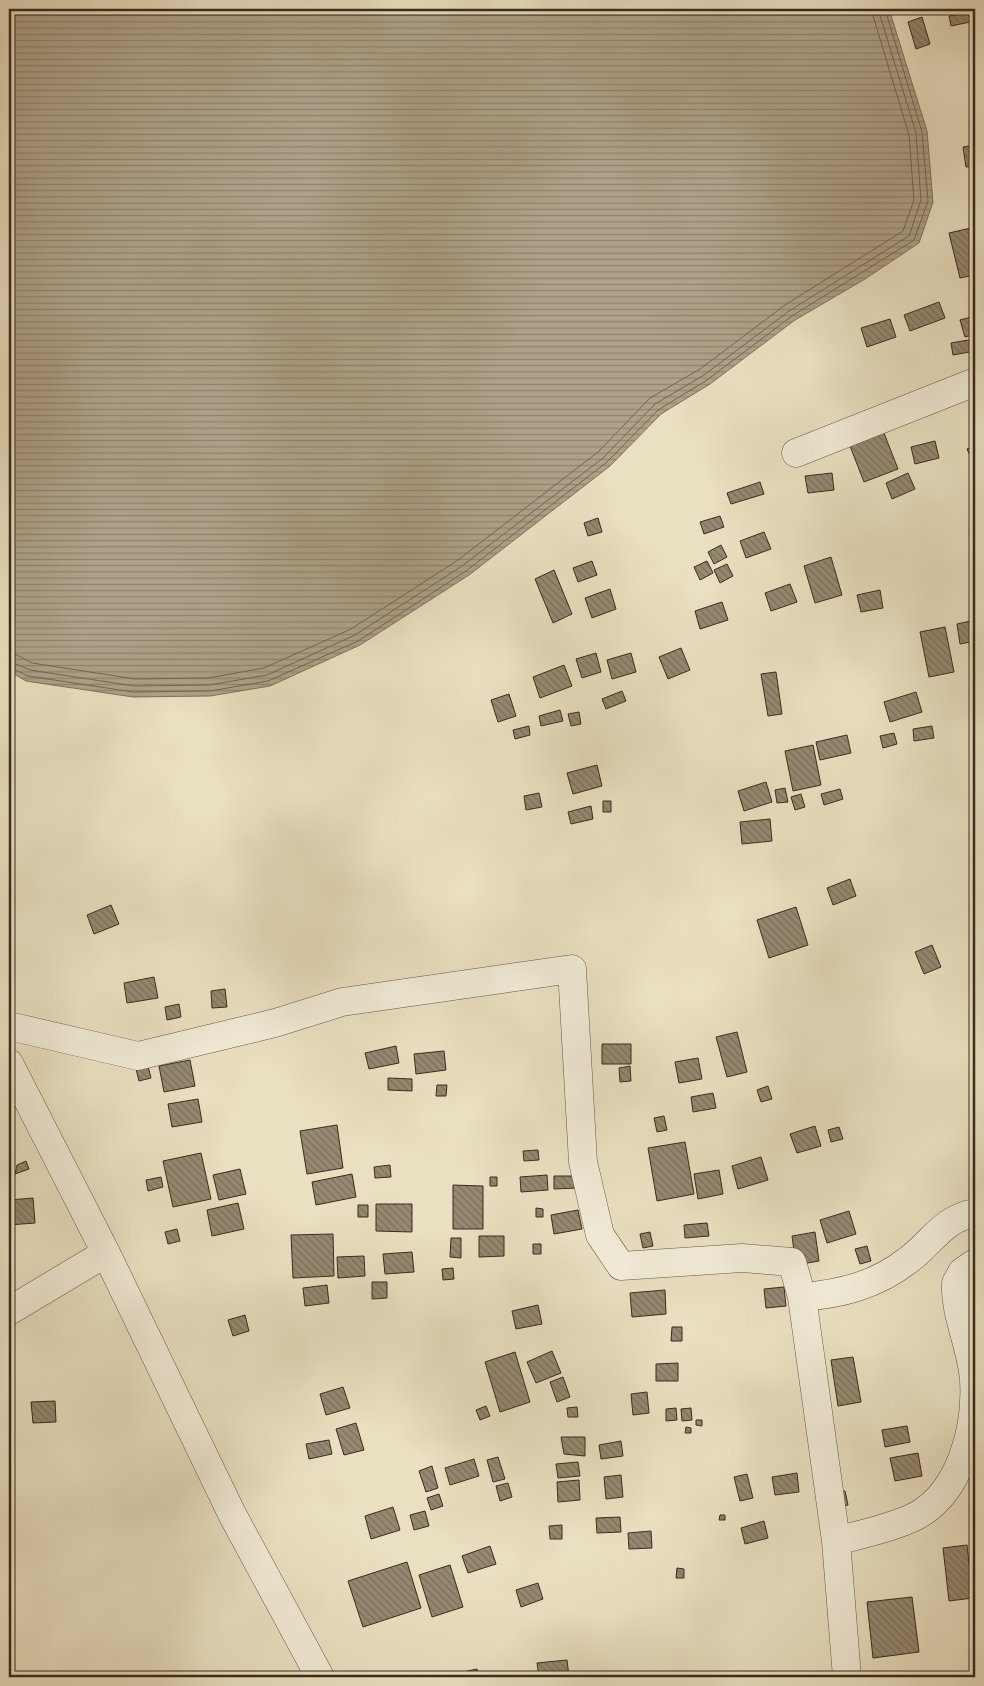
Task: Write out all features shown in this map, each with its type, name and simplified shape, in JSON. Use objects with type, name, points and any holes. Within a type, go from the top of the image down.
[{"type":"street","points":[[796,453],[975,382]]},
{"type":"street","points":[[9,1026],[138,1056],[275,1023],[342,1002],[572,969],[583,1162],[600,1235],[621,1266],[742,1258],[792,1262],[802,1297],[836,1541],[847,1677]]},
{"type":"street","points":[[9,1063],[106,1253],[232,1514],[320,1677]]},
{"type":"street","points":[[802,1297],[846,1291],[888,1274],[926,1245],[941,1227],[962,1216],[975,1218]]},
{"type":"street","points":[[9,1311],[106,1253]]},
{"type":"street","points":[[836,1541],[916,1516],[942,1495],[957,1471],[970,1429],[974,1379],[956,1283],[962,1272],[975,1263]]},
{"type":"water","points":[[9,9],[889,9],[927,131],[933,202],[919,243],[865,279],[795,320],[710,384],[661,414],[610,466],[469,575],[360,645],[270,686],[210,696],[133,697],[26,681],[9,671]]},
{"type":"building","points":[[974,12],[975,21],[951,26],[949,16]]},
{"type":"building","points":[[922,17],[930,44],[916,49],[908,22]]},
{"type":"building","points":[[975,145],[975,166],[966,167],[963,147]]},
{"type":"building","points":[[975,227],[975,275],[960,278],[949,233]]},
{"type":"building","points":[[939,302],[945,318],[910,331],[904,315]]},
{"type":"building","points":[[975,316],[975,334],[965,337],[960,320]]},
{"type":"building","points":[[890,319],[896,337],[867,347],[861,328]]},
{"type":"building","points":[[974,339],[975,351],[953,355],[951,343]]},
{"type":"building","points":[[882,428],[898,469],[864,482],[848,441]]},
{"type":"building","points":[[935,441],[939,458],[915,464],[911,447]]},
{"type":"building","points":[[975,446],[975,458],[972,460],[967,449]]},
{"type":"building","points":[[832,473],[834,490],[808,493],[805,476]]},
{"type":"building","points":[[908,473],[915,489],[892,499],[886,483]]},
{"type":"building","points":[[760,482],[764,494],[731,504],[727,493]]},
{"type":"building","points":[[720,516],[724,527],[704,534],[700,522]]},
{"type":"building","points":[[598,518],[602,532],[588,536],[584,523]]},
{"type":"building","points":[[975,529],[975,551],[969,530]]},
{"type":"building","points":[[764,532],[771,549],[746,558],[740,541]]},
{"type":"building","points":[[721,545],[727,557],[714,564],[708,552]]},
{"type":"building","points":[[831,557],[842,595],[815,603],[804,566]]},
{"type":"building","points":[[592,561],[597,575],[578,582],[573,568]]},
{"type":"building","points":[[707,561],[713,573],[700,580],[694,567]]},
{"type":"building","points":[[727,564],[733,576],[720,583],[714,570]]},
{"type":"building","points":[[554,570],[572,614],[553,623],[535,579]]},
{"type":"building","points":[[790,584],[797,602],[771,611],[765,593]]},
{"type":"building","points":[[610,589],[616,609],[592,618],[585,598]]},
{"type":"building","points":[[880,590],[883,608],[861,612],[857,595]]},
{"type":"building","points":[[722,602],[728,620],[700,629],[695,611]]},
{"type":"building","points":[[975,620],[975,641],[960,644],[957,624]]},
{"type":"building","points":[[945,627],[954,672],[929,677],[920,632]]},
{"type":"building","points":[[681,648],[690,670],[668,679],[659,657]]},
{"type":"building","points":[[596,653],[601,672],[582,678],[576,659]]},
{"type":"building","points":[[631,653],[636,672],[612,679],[607,660]]},
{"type":"building","points":[[564,665],[572,686],[540,698],[533,677]]},
{"type":"building","points":[[776,672],[782,714],[768,716],[761,674]]},
{"type":"building","points":[[622,691],[626,701],[606,709],[602,699]]},
{"type":"building","points":[[916,692],[922,712],[890,722],[884,702]]},
{"type":"building","points":[[509,694],[516,716],[498,722],[491,700]]},
{"type":"building","points":[[560,710],[563,721],[541,726],[539,716]]},
{"type":"building","points":[[579,712],[581,724],[571,726],[568,714]]},
{"type":"building","points":[[529,726],[530,735],[515,739],[513,730]]},
{"type":"building","points":[[932,726],[934,738],[914,741],[913,729]]},
{"type":"building","points":[[894,733],[897,744],[883,748],[880,736]]},
{"type":"building","points":[[847,735],[851,753],[820,760],[816,742]]},
{"type":"building","points":[[813,745],[821,785],[793,791],[785,751]]},
{"type":"building","points":[[597,765],[602,786],[573,794],[567,773]]},
{"type":"building","points":[[766,782],[772,802],[744,811],[738,791]]},
{"type":"building","points":[[785,788],[788,802],[777,803],[775,790]]},
{"type":"building","points":[[840,789],[843,799],[824,805],[821,794]]},
{"type":"building","points":[[539,793],[542,807],[526,810],[524,796]]},
{"type":"building","points":[[801,794],[805,807],[795,810],[791,797]]},
{"type":"building","points":[[603,801],[611,801],[611,812],[603,812]]},
{"type":"building","points":[[591,806],[593,819],[571,824],[568,812]]},
{"type":"building","points":[[770,819],[772,841],[742,844],[740,822]]},
{"type":"building","points":[[850,879],[856,896],[833,905],[827,888]]},
{"type":"building","points":[[111,905],[119,924],[94,934],[87,915]]},
{"type":"building","points":[[796,907],[808,945],[769,958],[757,920]]},
{"type":"building","points":[[932,945],[941,967],[924,974],[915,952]]},
{"type":"building","points":[[975,969],[975,980],[971,971]]},
{"type":"building","points":[[9,977],[14,996],[9,997]]},
{"type":"building","points":[[154,977],[158,998],[127,1003],[124,983]]},
{"type":"building","points":[[225,989],[227,1007],[212,1008],[211,991]]},
{"type":"building","points":[[179,1004],[181,1017],[167,1020],[165,1007]]},
{"type":"building","points":[[737,1032],[747,1072],[727,1077],[716,1037]]},
{"type":"building","points":[[602,1044],[631,1044],[631,1064],[602,1064]]},
{"type":"building","points":[[396,1046],[399,1063],[369,1069],[365,1053]]},
{"type":"building","points":[[444,1051],[446,1070],[416,1074],[414,1054]]},
{"type":"building","points":[[698,1058],[702,1079],[679,1083],[675,1062]]},
{"type":"building","points":[[190,1060],[195,1086],[164,1092],[159,1066]]},
{"type":"building","points":[[148,1066],[151,1078],[139,1081],[136,1069]]},
{"type":"building","points":[[630,1066],[631,1081],[620,1082],[619,1068]]},
{"type":"building","points":[[388,1078],[412,1079],[412,1091],[388,1090]]},
{"type":"building","points":[[437,1085],[447,1085],[446,1096],[436,1096]]},
{"type":"building","points":[[768,1086],[772,1099],[761,1102],[757,1090]]},
{"type":"building","points":[[713,1093],[716,1108],[693,1112],[691,1097]]},
{"type":"building","points":[[198,1099],[202,1122],[172,1127],[168,1104]]},
{"type":"building","points":[[664,1116],[667,1130],[657,1132],[654,1118]]},
{"type":"building","points":[[337,1125],[343,1168],[307,1174],[300,1131]]},
{"type":"building","points":[[815,1126],[821,1146],[797,1153],[790,1134]]},
{"type":"building","points":[[839,1127],[843,1139],[831,1142],[828,1130]]},
{"type":"building","points":[[685,1142],[694,1194],[657,1201],[648,1148]]},
{"type":"building","points":[[538,1150],[539,1160],[524,1161],[523,1151]]},
{"type":"building","points":[[201,1153],[211,1199],[173,1207],[163,1161]]},
{"type":"building","points":[[761,1157],[768,1180],[738,1189],[732,1166]]},
{"type":"building","points":[[26,1161],[29,1169],[15,1174],[17,1165]]},
{"type":"building","points":[[390,1165],[391,1177],[375,1178],[374,1167]]},
{"type":"building","points":[[240,1169],[246,1194],[219,1200],[213,1175]]},
{"type":"building","points":[[719,1170],[723,1194],[698,1199],[694,1174]]},
{"type":"building","points":[[352,1174],[356,1197],[316,1205],[312,1182]]},
{"type":"building","points":[[547,1175],[548,1190],[521,1192],[520,1177]]},
{"type":"building","points":[[554,1176],[578,1176],[578,1188],[554,1189]]},
{"type":"building","points":[[161,1177],[163,1187],[148,1191],[146,1180]]},
{"type":"building","points":[[490,1177],[497,1177],[497,1186],[490,1186]]},
{"type":"building","points":[[453,1185],[483,1186],[483,1229],[453,1229]]},
{"type":"building","points":[[33,1198],[35,1223],[9,1225],[9,1200]]},
{"type":"building","points":[[238,1203],[244,1229],[212,1236],[207,1210]]},
{"type":"building","points":[[376,1204],[412,1204],[412,1232],[376,1231]]},
{"type":"building","points":[[358,1205],[368,1205],[368,1217],[358,1217]]},
{"type":"building","points":[[536,1208],[543,1209],[543,1217],[536,1217]]},
{"type":"building","points":[[578,1210],[582,1229],[554,1234],[551,1215]]},
{"type":"building","points":[[849,1211],[856,1234],[827,1243],[820,1220]]},
{"type":"building","points":[[707,1223],[709,1236],[685,1238],[684,1225]]},
{"type":"building","points":[[177,1229],[180,1241],[168,1244],[165,1232]]},
{"type":"building","points":[[650,1232],[653,1246],[643,1248],[640,1234]]},
{"type":"building","points":[[815,1232],[819,1261],[796,1265],[792,1236]]},
{"type":"building","points":[[333,1234],[334,1276],[293,1278],[291,1235]]},
{"type":"building","points":[[479,1236],[504,1236],[504,1256],[479,1257]]},
{"type":"building","points":[[451,1238],[461,1238],[461,1258],[450,1257]]},
{"type":"building","points":[[533,1244],[541,1244],[541,1254],[533,1254]]},
{"type":"building","points":[[867,1246],[871,1261],[860,1264],[855,1249]]},
{"type":"building","points":[[412,1252],[414,1272],[385,1274],[383,1254]]},
{"type":"building","points":[[364,1256],[365,1276],[338,1278],[337,1257]]},
{"type":"building","points":[[453,1268],[454,1279],[443,1280],[442,1269]]},
{"type":"building","points":[[372,1282],[387,1282],[387,1298],[372,1299]]},
{"type":"building","points":[[327,1285],[329,1303],[305,1306],[303,1288]]},
{"type":"building","points":[[784,1287],[786,1306],[766,1308],[764,1289]]},
{"type":"building","points":[[665,1290],[666,1314],[632,1317],[630,1293]]},
{"type":"building","points":[[538,1305],[542,1324],[516,1329],[512,1311]]},
{"type":"building","points":[[245,1315],[249,1331],[233,1336],[228,1320]]},
{"type":"building","points":[[672,1327],[682,1327],[682,1341],[671,1341]]},
{"type":"building","points":[[552,1351],[561,1373],[536,1383],[527,1362]]},
{"type":"building","points":[[515,1352],[530,1402],[500,1412],[485,1362]]},
{"type":"building","points":[[853,1357],[861,1402],[838,1406],[831,1360]]},
{"type":"building","points":[[678,1363],[678,1381],[656,1381],[656,1364]]},
{"type":"building","points":[[563,1377],[570,1397],[557,1402],[550,1382]]},
{"type":"building","points":[[343,1387],[350,1408],[326,1415],[320,1394]]},
{"type":"building","points":[[647,1392],[649,1413],[633,1415],[631,1394]]},
{"type":"building","points":[[55,1401],[56,1422],[33,1423],[31,1402]]},
{"type":"building","points":[[486,1406],[490,1416],[480,1420],[476,1410]]},
{"type":"building","points":[[577,1407],[578,1417],[568,1417],[567,1408]]},
{"type":"building","points":[[676,1408],[677,1420],[666,1421],[666,1409]]},
{"type":"building","points":[[691,1408],[692,1420],[682,1421],[681,1409]]},
{"type":"building","points":[[696,1420],[702,1420],[702,1426],[696,1425]]},
{"type":"building","points":[[356,1423],[364,1450],[344,1455],[336,1429]]},
{"type":"building","points":[[907,1426],[910,1442],[885,1447],[882,1430]]},
{"type":"building","points":[[686,1427],[691,1428],[691,1433],[685,1433]]},
{"type":"building","points":[[561,1437],[585,1437],[585,1456],[564,1454]]},
{"type":"building","points":[[329,1440],[332,1454],[309,1459],[306,1444]]},
{"type":"building","points":[[621,1441],[623,1456],[601,1459],[599,1445]]},
{"type":"building","points":[[918,1453],[922,1476],[895,1481],[890,1458]]},
{"type":"building","points":[[498,1457],[505,1479],[493,1482],[487,1460]]},
{"type":"building","points":[[474,1459],[479,1476],[450,1485],[445,1468]]},
{"type":"building","points":[[578,1462],[580,1476],[558,1478],[556,1464]]},
{"type":"building","points":[[432,1466],[438,1488],[426,1492],[419,1471]]},
{"type":"building","points":[[797,1473],[799,1492],[775,1495],[772,1477]]},
{"type":"building","points":[[747,1474],[753,1498],[740,1501],[734,1477]]},
{"type":"building","points":[[621,1475],[623,1497],[606,1499],[604,1477]]},
{"type":"building","points":[[579,1480],[580,1500],[558,1502],[557,1482]]},
{"type":"building","points":[[508,1483],[512,1497],[500,1501],[496,1486]]},
{"type":"building","points":[[845,1491],[848,1505],[837,1507],[834,1492]]},
{"type":"building","points":[[439,1494],[443,1506],[431,1510],[427,1498]]},
{"type":"building","points":[[393,1507],[400,1530],[371,1539],[365,1516]]},
{"type":"building","points":[[425,1511],[429,1526],[414,1530],[410,1515]]},
{"type":"building","points":[[720,1515],[725,1515],[725,1520],[719,1520]]},
{"type":"building","points":[[620,1517],[621,1532],[597,1533],[596,1518]]},
{"type":"building","points":[[764,1521],[768,1538],[745,1544],[741,1528]]},
{"type":"building","points":[[562,1525],[562,1539],[550,1539],[549,1526]]},
{"type":"building","points":[[651,1531],[652,1548],[629,1549],[628,1533]]},
{"type":"building","points":[[967,1545],[973,1598],[949,1601],[943,1548]]},
{"type":"building","points":[[490,1546],[496,1564],[468,1573],[462,1556]]},
{"type":"building","points":[[407,1562],[421,1608],[363,1627],[348,1581]]},
{"type":"building","points":[[450,1565],[463,1607],[432,1617],[419,1575]]},
{"type":"building","points":[[677,1568],[684,1569],[684,1578],[676,1578]]},
{"type":"building","points":[[538,1583],[543,1599],[521,1607],[516,1590]]},
{"type":"building","points":[[912,1597],[919,1652],[873,1658],[867,1602]]},
{"type":"building","points":[[567,1660],[569,1677],[539,1677],[537,1663]]},
{"type":"building","points":[[477,1669],[479,1677],[454,1677],[453,1674]]}]
